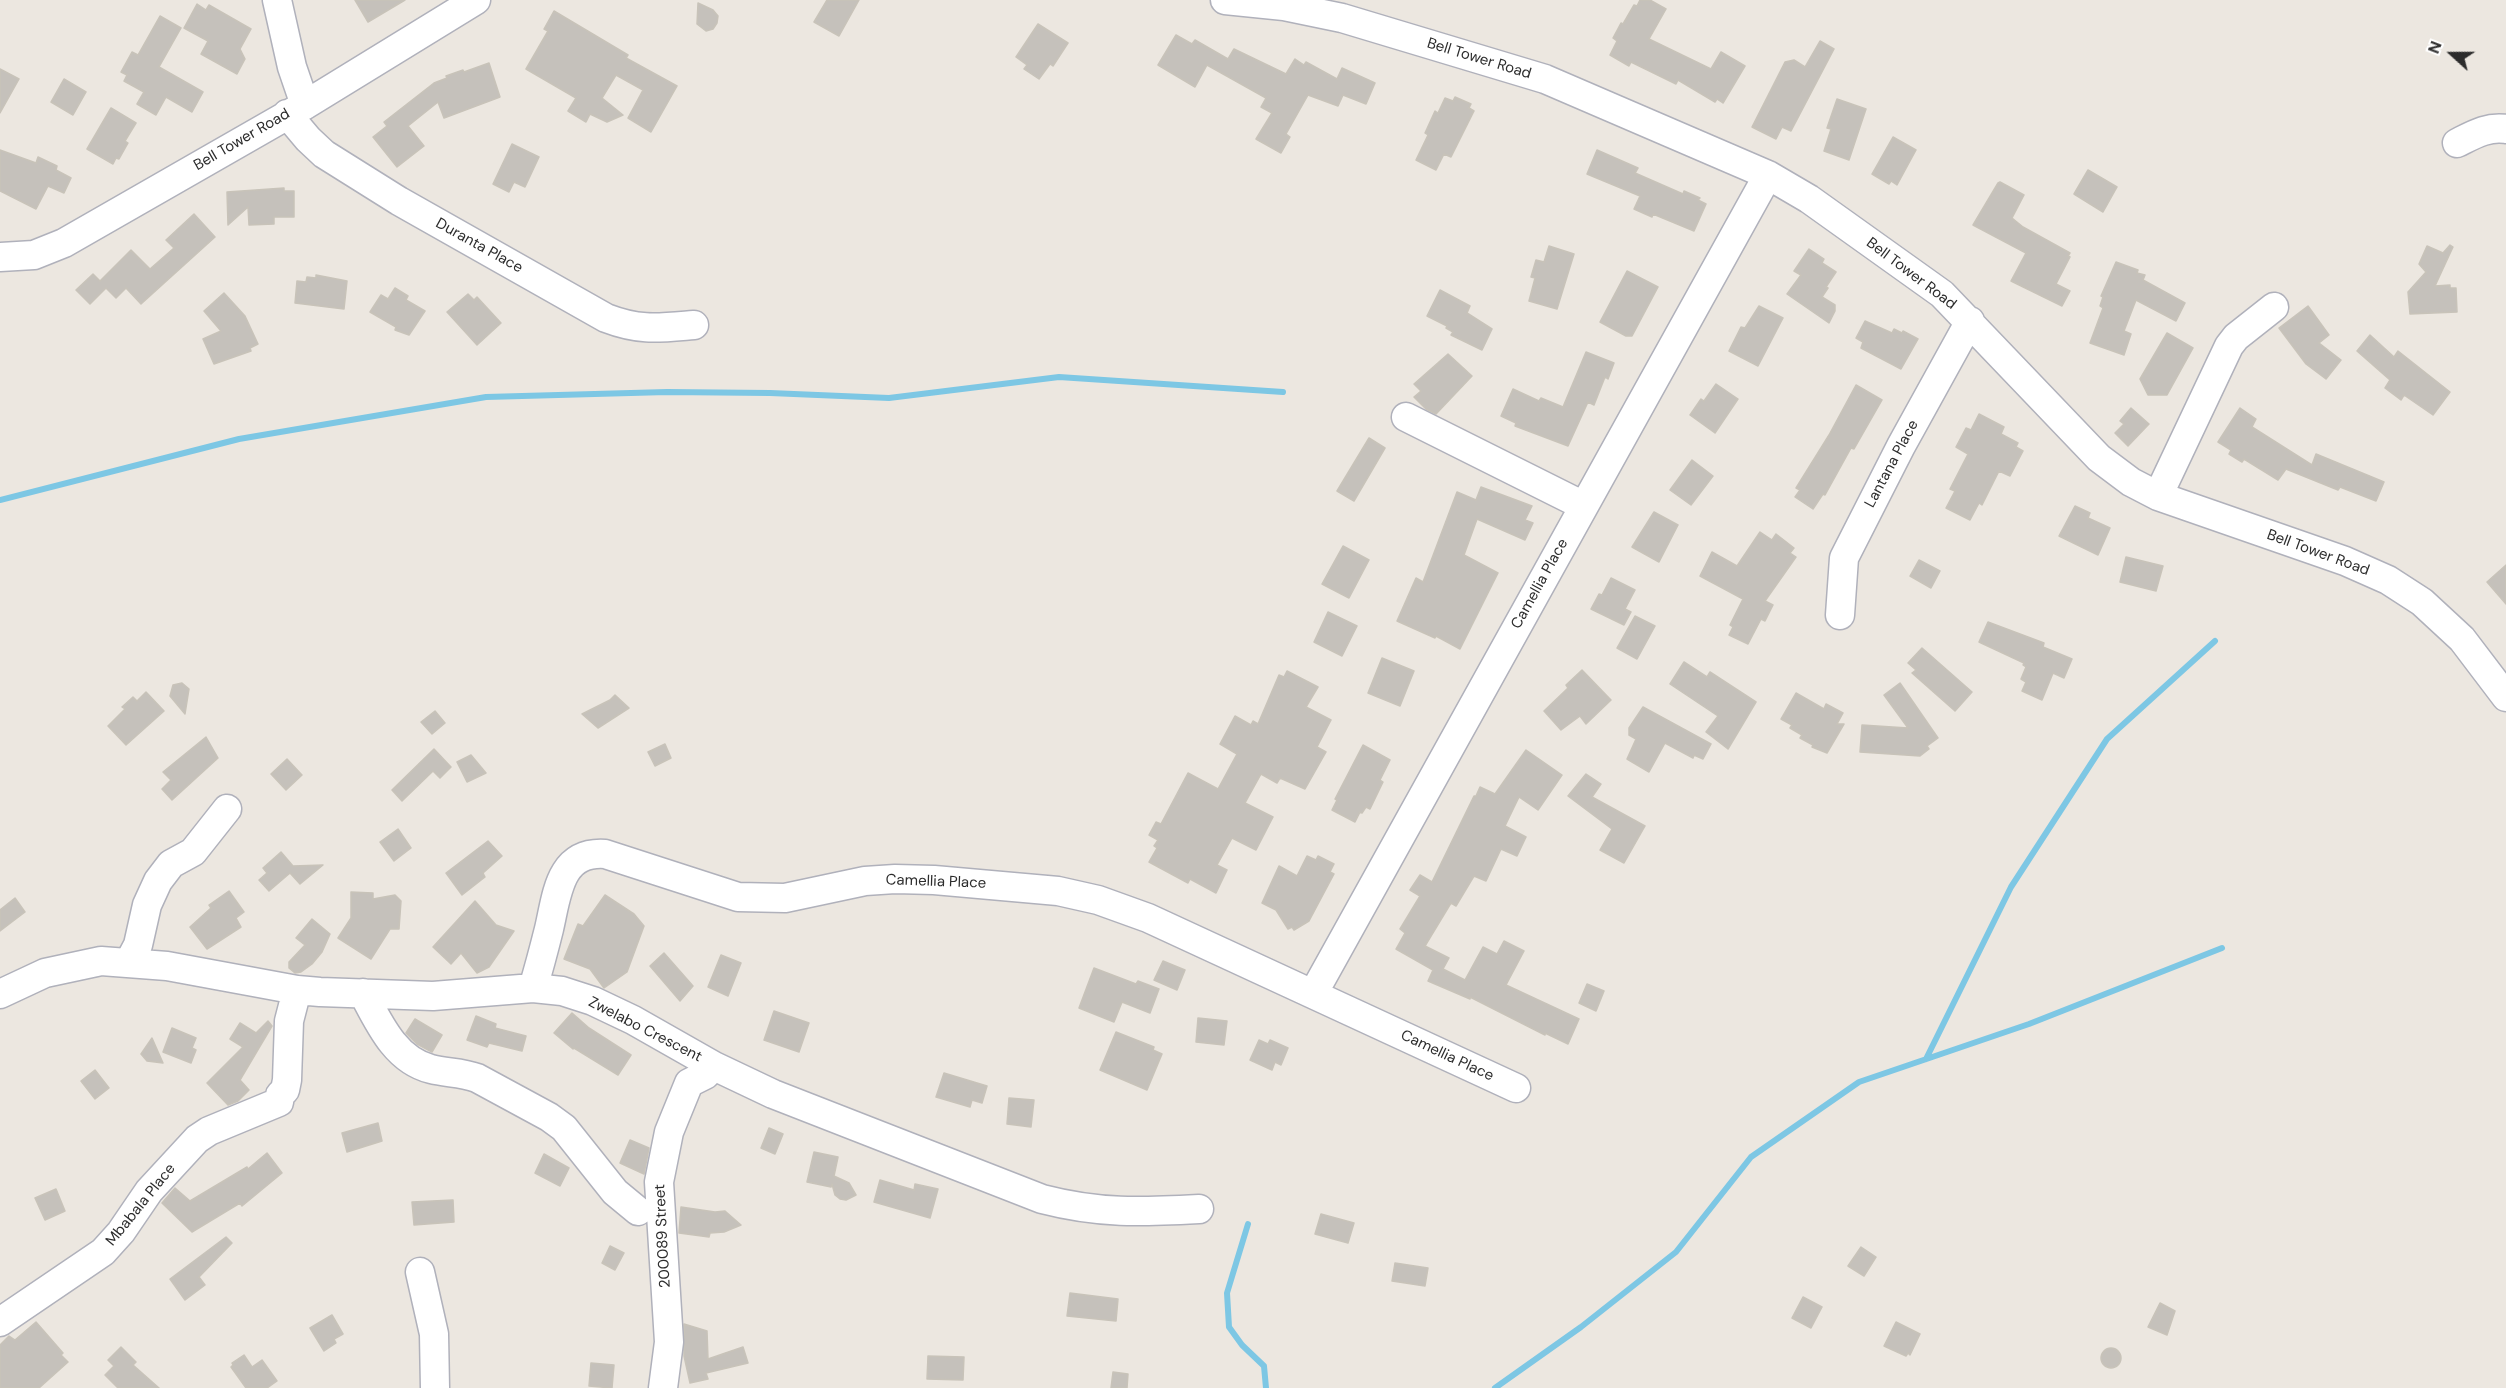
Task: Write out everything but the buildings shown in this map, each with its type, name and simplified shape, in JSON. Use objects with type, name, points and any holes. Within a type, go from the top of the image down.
[{"type":"street","points":[[278,0],[292,67],[296,109]]},
{"type":"street","name":"Bell Tower Road","points":[[0,257],[34,255],[64,243],[296,109],[476,0]]},
{"type":"street","name":"Bell Tower Road","points":[[1225,0],[1284,6],[1342,18],[1534,75],[1768,175],[1809,199],[1933,287],[1970,321],[2099,458],[2131,482],[2158,496],[2344,561],[2388,580],[2422,602],[2462,639],[2506,697]]},
{"type":"street","name":"Duranta Place","points":[[296,109],[308,139],[324,154],[399,201],[606,318],[629,326],[653,328],[694,325]]},
{"type":"street","points":[[2457,143],[2481,131],[2506,129]]},
{"type":"street","name":"Camellia Place","points":[[1313,994],[1768,175]]},
{"type":"street","points":[[2158,496],[2229,346],[2236,337],[2274,307]]},
{"type":"street","name":"Lantana Place","points":[[1840,615],[1844,558],[1901,446],[1970,321]]},
{"type":"street","points":[[1406,417],[1584,506]]},
{"type":"street","points":[[129,962],[138,945],[147,905],[158,881],[171,864],[198,847],[227,809]]},
{"type":"street","name":"Camellia Place","points":[[533,987],[559,884],[573,862],[593,854],[605,854],[738,897],[785,898],[865,881],[895,879],[979,882],[1058,891],[1098,900],[1148,918],[1516,1088]]},
{"type":"street","name":"Zwelabo Crescent","points":[[0,994],[45,972],[101,961],[167,966],[297,990],[433,996],[533,987],[562,991],[593,1001],[633,1020],[714,1066],[773,1094],[1042,1199],[1076,1208],[1129,1213],[1199,1209]]},
{"type":"street","name":"Mbabala Place","points":[[0,1322],[103,1252],[121,1232],[149,1191],[198,1139],[209,1131],[279,1102],[287,1080],[289,1021],[297,990]]},
{"type":"street","points":[[363,993],[379,1024],[398,1050],[419,1065],[432,1070],[467,1074],[477,1078],[549,1117],[573,1138],[615,1192],[638,1211]]},
{"type":"street","name":"200089 Street","points":[[663,1388],[669,1342],[659,1201],[661,1163],[669,1132],[689,1083],[708,1073],[714,1066]]},
{"type":"street","points":[[420,1272],[434,1334],[435,1388]]},
{"type":"waterway","points":[[0,500],[239,439],[486,397],[667,392],[889,398],[1059,377],[1283,392]]},
{"type":"waterway","points":[[1926,1059],[2011,887],[2107,739],[2215,641]]},
{"type":"waterway","points":[[1495,1388],[1581,1327],[1676,1252],[1751,1157],[1859,1082],[2029,1024],[2222,948]]},
{"type":"waterway","points":[[1248,1224],[1227,1293],[1229,1327],[1242,1345],[1264,1366],[1266,1388]]}]
